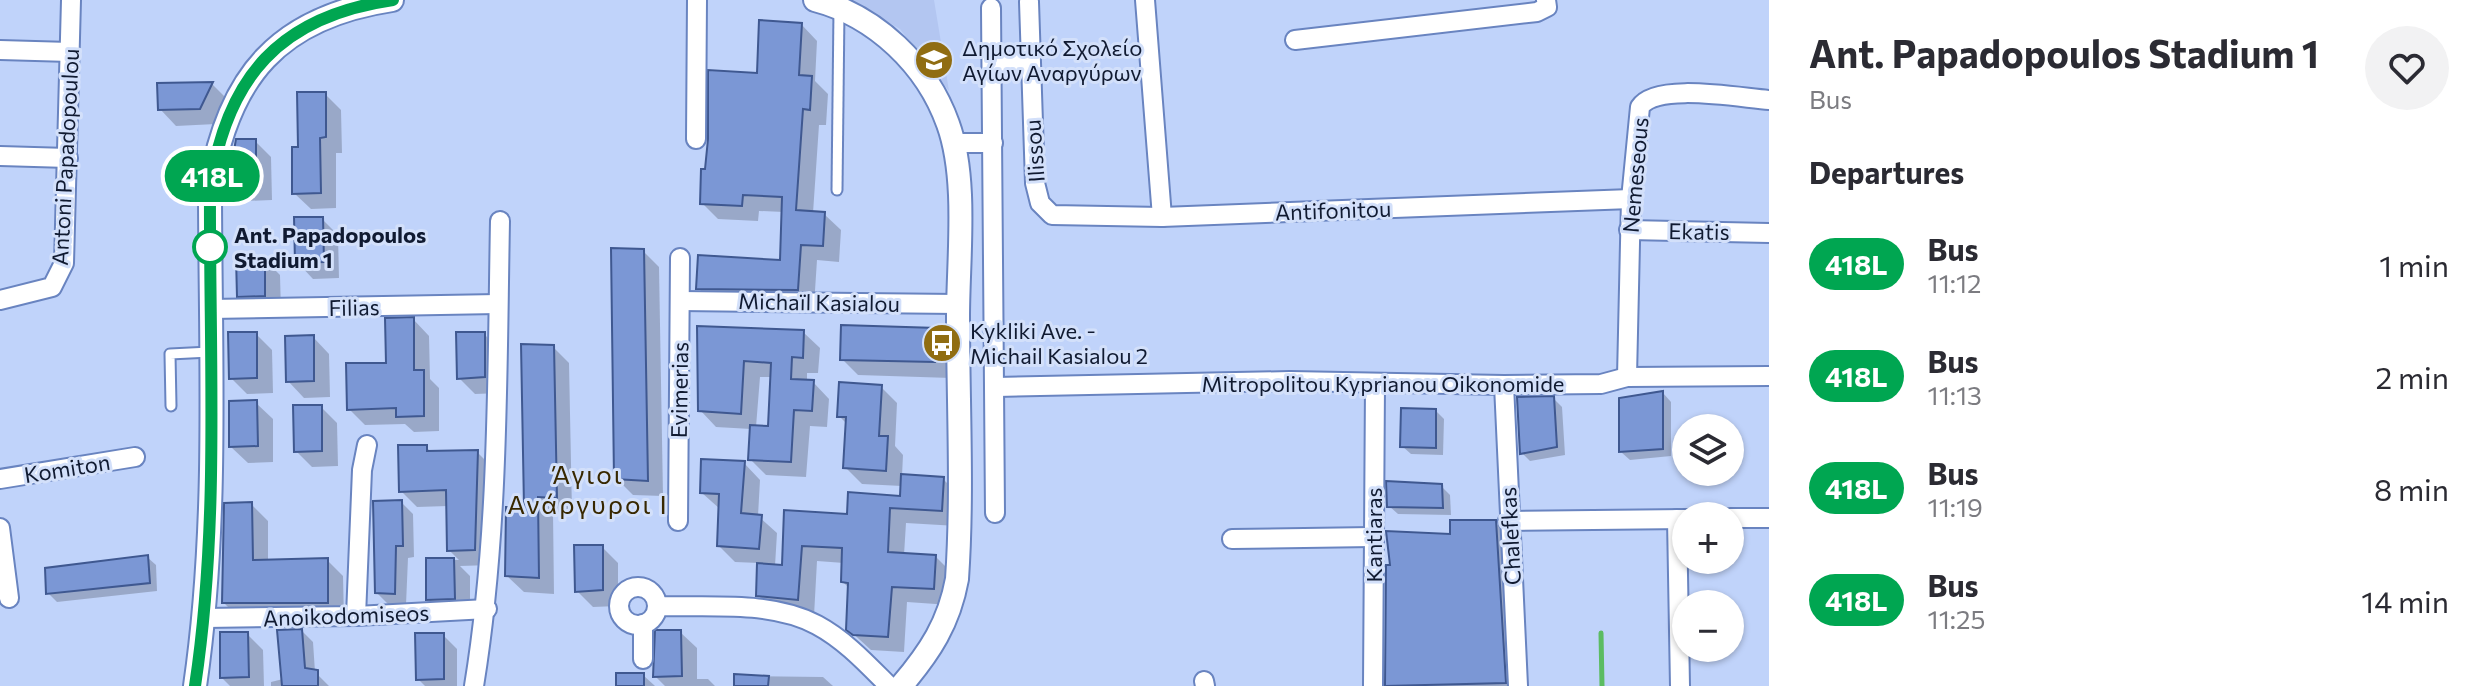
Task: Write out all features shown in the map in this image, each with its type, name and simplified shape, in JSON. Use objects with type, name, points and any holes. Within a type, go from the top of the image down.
[{"type":"street","name":"Antoni Papadopoulou","points":[[0,300],[29,296],[52,287],[64,263],[71,0]]},
{"type":"street","points":[[195,686],[205,618],[211,486],[210,187],[218,138],[236,96],[263,60],[295,32],[332,14],[392,0]]},
{"type":"street","points":[[696,139],[697,0]]},
{"type":"street","points":[[815,0],[873,26],[903,50],[933,90],[954,143],[958,304],[957,579],[951,609],[939,637],[901,686]]},
{"type":"street","points":[[1145,0],[1162,217]]},
{"type":"street","points":[[1295,40],[1537,12],[1547,7],[1546,0]]},
{"type":"street","name":"Ilissou","points":[[1029,2],[1035,183],[1040,203]]},
{"type":"street","points":[[991,8],[995,513]]},
{"type":"street","points":[[0,50],[70,52]]},
{"type":"street","points":[[992,63],[1030,62]]},
{"type":"street","name":"Nemeseous","points":[[1627,377],[1629,230],[1636,117],[1644,101],[1665,93],[1769,100]]},
{"type":"street","points":[[954,143],[993,143]]},
{"type":"street","points":[[0,156],[68,158]]},
{"type":"street","name":"Antifonitou","points":[[1040,203],[1052,215],[1071,218],[1631,199]]},
{"type":"street","points":[[474,686],[487,609],[500,221]]},
{"type":"street","name":"Ekatis","points":[[1629,230],[1769,233]]},
{"type":"street","name":"Evimerias","points":[[678,521],[680,258]]},
{"type":"street","name":"Michaïl Kasialou","points":[[680,301],[958,304]]},
{"type":"street","name":"Filias","points":[[210,309],[498,304]]},
{"type":"street","name":"Mitropolitou Kyprianou Oikonomide","points":[[996,387],[1290,381],[1601,384],[1627,377],[1769,376]]},
{"type":"street","name":"Kantiaras","points":[[1373,686],[1375,384]]},
{"type":"street","name":"Chalefkas","points":[[1504,385],[1518,686]]},
{"type":"street","points":[[356,616],[362,470],[367,445]]},
{"type":"street","name":"Komiton","points":[[0,479],[135,457]]},
{"type":"street","points":[[1744,518],[1769,518]]},
{"type":"street","points":[[1508,521],[1672,519]]},
{"type":"street","points":[[0,528],[9,598]]},
{"type":"street","points":[[1232,539],[1373,537]]},
{"type":"street","points":[[1680,686],[1681,574]]},
{"type":"street","points":[[634,587],[647,589],[657,606],[653,618],[643,624],[624,619],[619,607],[623,594],[634,587]]},
{"type":"street","points":[[657,606],[765,611],[799,618],[835,637],[889,686]]},
{"type":"street","name":"Anoikodomiseos","points":[[205,618],[356,616],[487,609]]},
{"type":"street","points":[[643,624],[643,659]]},
{"type":"lane","points":[[837,190],[839,9]]},
{"type":"lane","points":[[171,406],[170,354],[210,352]]},
{"type":"shaded area","name":"Δημοτικό Σχολείο Αγίων Αναργύρων","points":[[851,0],[934,0],[949,91],[900,29]]},
{"type":"building","points":[[759,20],[802,23],[799,75],[812,76],[810,110],[803,109],[796,210],[825,212],[823,246],[801,245],[798,290],[696,289],[698,255],[780,260],[782,197],[743,195],[742,206],[700,204],[701,169],[705,169],[708,139],[708,70],[757,73]]},
{"type":"building","points":[[213,82],[200,109],[158,110],[157,83]]},
{"type":"building","points":[[297,92],[326,92],[326,137],[320,138],[321,193],[292,194],[292,147],[298,147]]},
{"type":"building","points":[[236,139],[256,139],[256,184],[228,185]]},
{"type":"building","points":[[294,217],[323,217],[324,262],[295,263]]},
{"type":"building","points":[[611,248],[644,249],[648,481],[614,479]]},
{"type":"building","points":[[236,257],[265,257],[265,296],[237,297]]},
{"type":"building","points":[[414,317],[414,370],[424,370],[424,416],[396,417],[396,408],[347,410],[346,363],[386,363],[385,318]]},
{"type":"building","points":[[841,325],[937,328],[935,362],[840,360]]},
{"type":"building","points":[[697,326],[804,330],[803,358],[792,357],[791,379],[814,380],[812,411],[794,410],[791,462],[748,460],[750,425],[768,426],[771,363],[744,361],[741,414],[698,411]]},
{"type":"building","points":[[228,332],[257,332],[257,378],[229,379]]},
{"type":"building","points":[[456,332],[485,332],[485,377],[457,379]]},
{"type":"building","points":[[314,335],[314,381],[286,382],[285,336]]},
{"type":"building","points":[[521,344],[554,345],[557,498],[538,497],[539,578],[505,576],[506,507],[524,507]]},
{"type":"building","points":[[839,382],[882,385],[879,436],[888,436],[886,471],[843,468],[846,417],[837,417]]},
{"type":"building","points":[[1663,391],[1663,449],[1619,452],[1619,398]]},
{"type":"building","points":[[1554,396],[1557,447],[1520,454],[1517,397]]},
{"type":"building","points":[[257,400],[258,446],[229,447],[229,401]]},
{"type":"building","points":[[293,405],[322,405],[322,451],[294,452]]},
{"type":"building","points":[[1401,408],[1436,409],[1436,448],[1400,447]]},
{"type":"building","points":[[398,445],[427,445],[427,451],[478,450],[475,550],[447,551],[446,490],[399,492]]},
{"type":"building","points":[[701,459],[745,461],[741,513],[762,515],[759,549],[717,546],[719,494],[700,493]]},
{"type":"building","points":[[901,474],[944,477],[942,511],[890,508],[888,552],[936,555],[934,589],[892,587],[888,637],[853,635],[846,630],[848,583],[841,582],[842,548],[802,546],[798,600],[756,596],[757,563],[782,565],[784,510],[847,514],[848,492],[900,496]]},
{"type":"building","points":[[1386,481],[1442,484],[1443,508],[1387,507]]},
{"type":"building","points":[[402,500],[403,546],[396,546],[395,594],[375,593],[373,501]]},
{"type":"building","points":[[252,502],[253,560],[328,558],[328,603],[222,603],[224,503]]},
{"type":"building","points":[[1450,520],[1496,520],[1506,683],[1385,686],[1386,565],[1390,565],[1386,531],[1450,534]]},
{"type":"building","points":[[574,545],[603,545],[603,590],[575,592]]},
{"type":"building","points":[[148,555],[150,583],[46,594],[45,568]]},
{"type":"building","points":[[426,558],[454,558],[455,599],[426,600]]},
{"type":"building","points":[[302,629],[305,668],[318,670],[318,686],[282,686],[277,630]]},
{"type":"building","points":[[655,630],[681,630],[682,676],[653,677]]},
{"type":"building","points":[[220,632],[248,632],[249,677],[220,678]]},
{"type":"building","points":[[415,633],[444,633],[444,679],[416,680]]},
{"type":"building","points":[[616,673],[644,673],[644,686],[616,686]]},
{"type":"building","points":[[734,674],[769,676],[768,686],[734,686]]},
{"type":"waterway","points":[[1601,633],[1602,686]]},
{"type":"bus line","name":"418L","points":[[195,686],[205,618],[211,486],[210,187],[218,138],[236,96],[263,60],[295,32],[332,14],[393,0]]},
{"type":"place","name":"Δημοτικό Σχολείο Αγίων Αναργύρων","points":[[934,60]]},
{"type":"place","name":"Ant. Papadopoulos Stadium 1","points":[[210,247]]},
{"type":"place","name":"Kykliki Ave. - Michail Kasialou 2","points":[[942,343]]},
{"type":"district","name":"Άγιοι Ανάργυροι Ι","points":[[588,488]]}]
